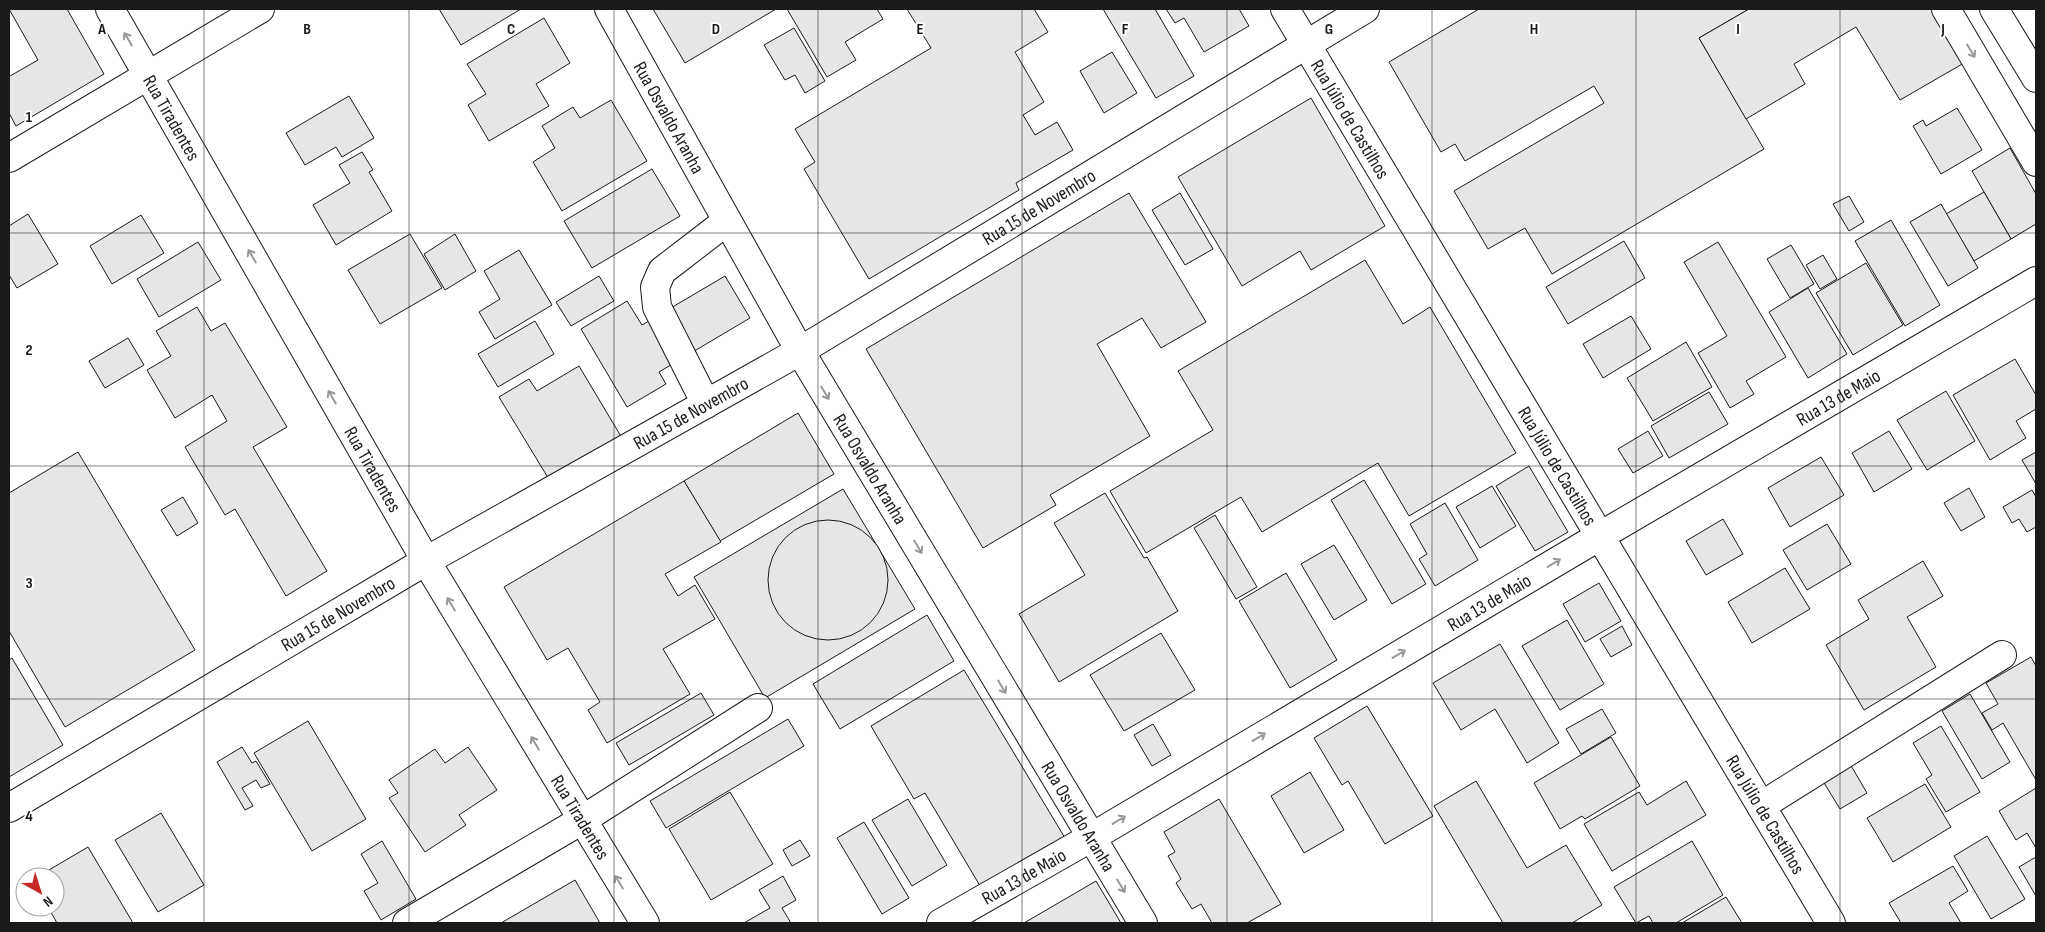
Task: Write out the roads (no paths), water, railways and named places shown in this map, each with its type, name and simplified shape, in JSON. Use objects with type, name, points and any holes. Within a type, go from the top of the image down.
[{"type":"street","name":"Rua Tiradentes","points":[[110,9],[426,561],[645,923]]},
{"type":"street","points":[[9,158],[260,9]]},
{"type":"street","name":"Rua Osvaldo Aranha","points":[[609,9],[800,351],[1143,923]]},
{"type":"street","name":"Rua Júlio de Castilhos","points":[[1285,9],[1831,923]]},
{"type":"street","name":"Rua 15 de Novembro","points":[[9,808],[426,561],[800,351],[1365,9]]},
{"type":"street","points":[[1946,9],[2036,162]]},
{"type":"street","points":[[1994,9],[2036,78]]},
{"type":"street","points":[[706,404],[657,307],[655,287],[662,271],[727,221]]},
{"type":"street","name":"Rua 13 de Maio","points":[[941,923],[1092,837],[1600,536],[2036,281]]},
{"type":"street","points":[[1761,806],[2002,655]]},
{"type":"street","points":[[407,923],[582,820],[758,708]]}]
